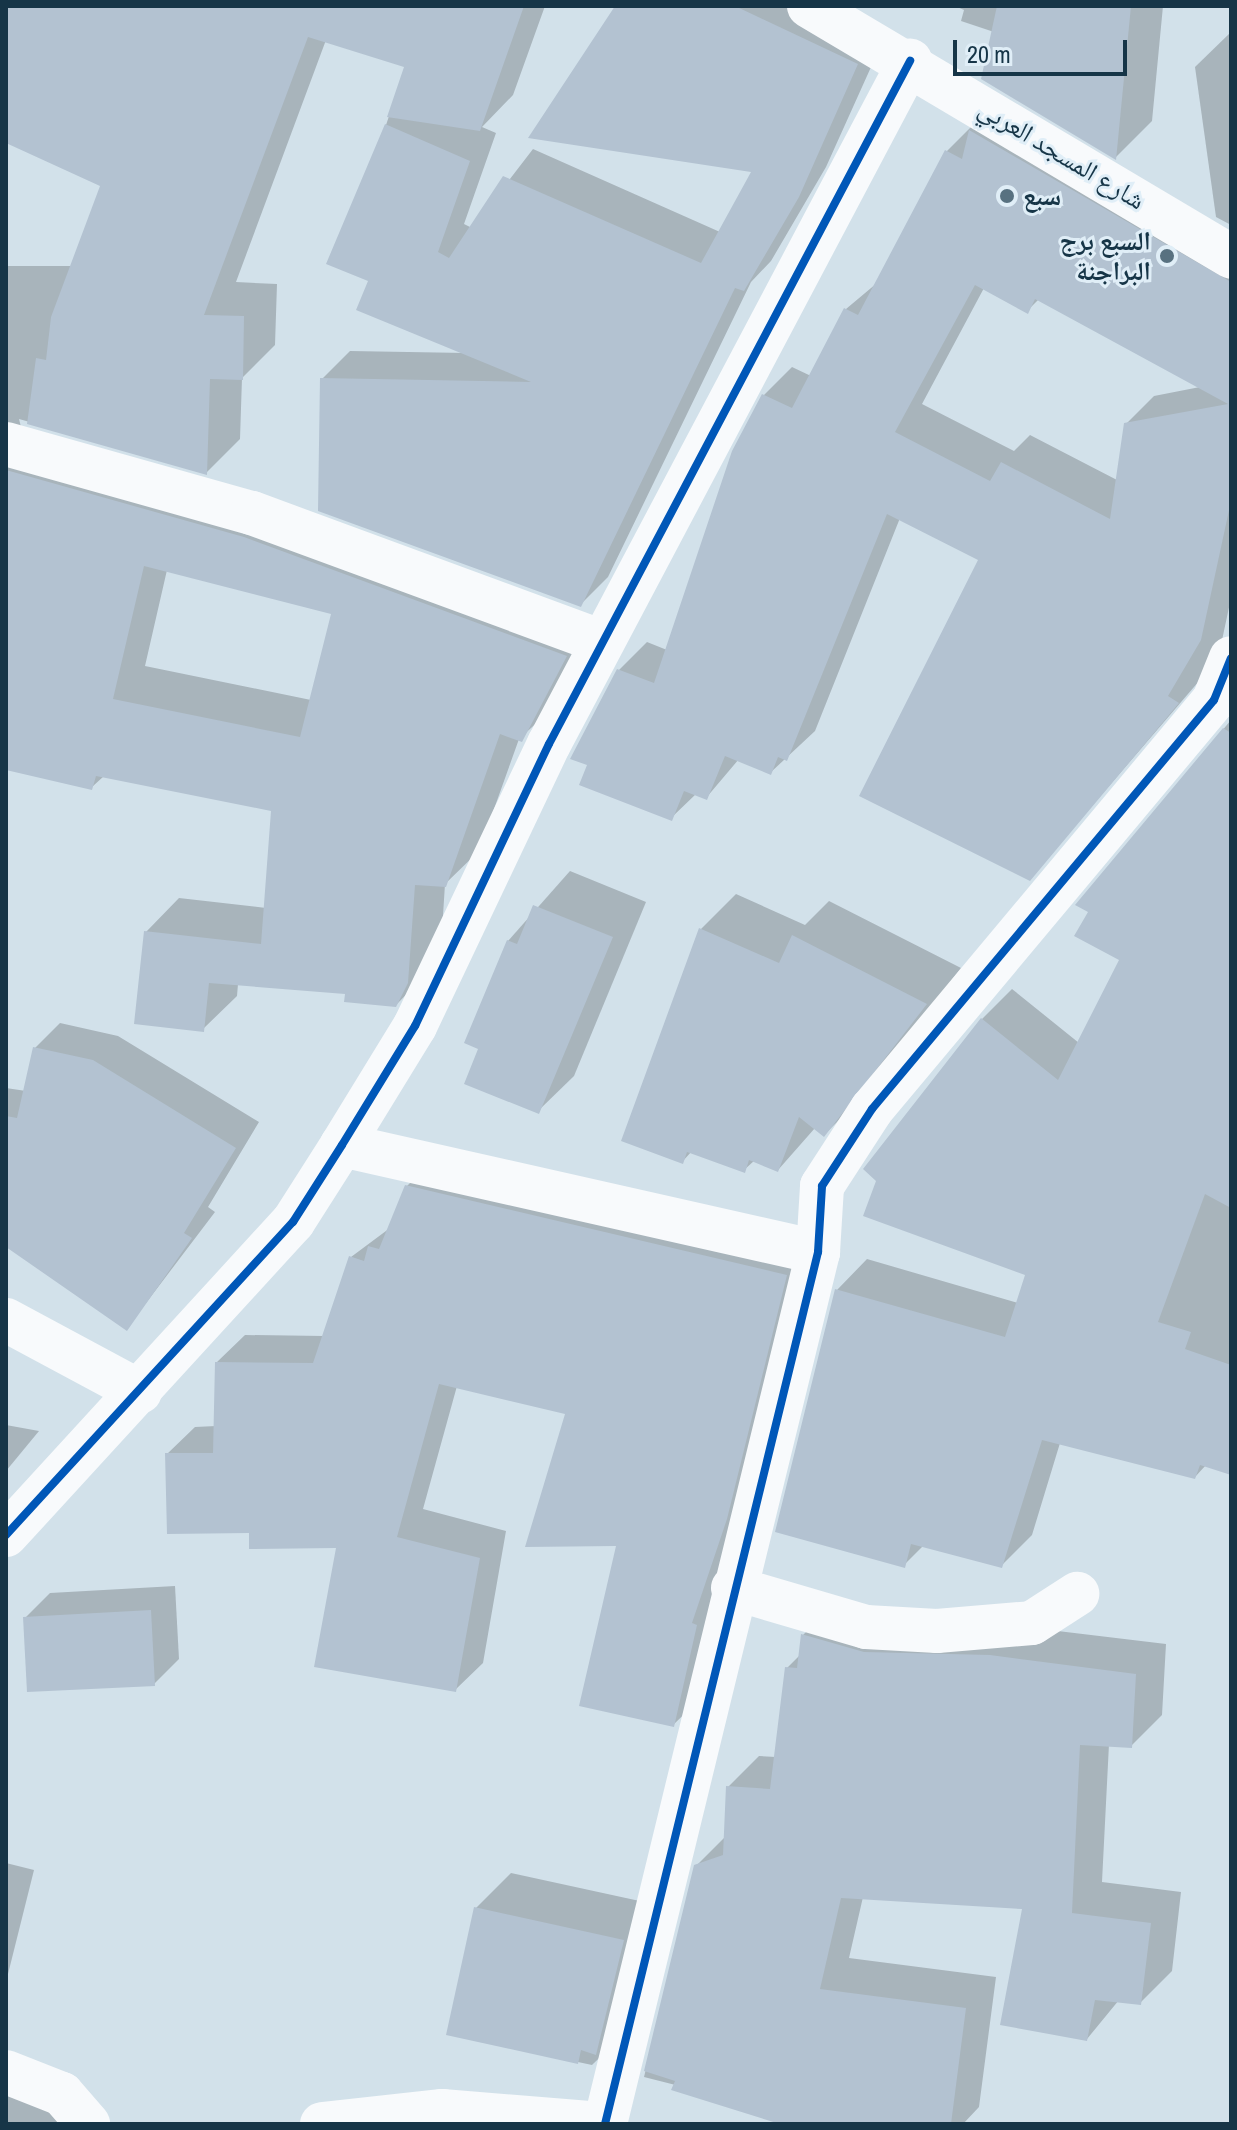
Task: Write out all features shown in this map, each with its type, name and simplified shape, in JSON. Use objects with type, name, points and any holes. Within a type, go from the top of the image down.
[{"type":"street","name":"شارع المسجد العربي","points":[[809,6],[910,61],[1231,257]]},
{"type":"street","points":[[6,1535],[57,1472],[140,1392],[293,1222],[415,1026],[602,642],[910,61]]},
{"type":"street","points":[[6,444],[252,513],[602,642]]},
{"type":"street","points":[[322,2124],[442,2111],[605,2124],[733,1588],[818,1252],[822,1186],[872,1109],[1214,700],[1231,658]]},
{"type":"street","points":[[342,1145],[818,1252]]},
{"type":"street","points":[[6,1320],[140,1392]]},
{"type":"street","points":[[733,1588],[866,1627],[937,1631],[1032,1623],[1077,1594]]},
{"type":"street","points":[[6,2072],[62,2094],[88,2124]]},
{"type":"building","points":[[6,6],[524,6],[480,131],[387,117],[404,67],[308,37],[204,315],[244,316],[243,380],[210,379],[207,475],[27,424],[36,358],[46,360],[51,317],[100,186],[6,143]]},
{"type":"building","points":[[615,6],[735,6],[858,64],[799,197],[744,291],[735,288],[581,607],[318,511],[320,378],[531,382],[356,310],[368,281],[326,264],[385,124],[470,161],[438,252],[449,258],[503,176],[701,263],[751,172],[528,138]]},
{"type":"building","points":[[997,6],[1131,6],[1116,160],[981,79]]},
{"type":"building","points":[[969,130],[1231,282],[1231,501],[1201,640],[1168,696],[1179,703],[1030,881],[859,796],[978,560],[887,514],[787,761],[778,757],[771,775],[725,756],[707,800],[684,791],[672,821],[579,785],[587,765],[570,759],[617,669],[654,683],[732,451],[762,394],[792,408],[844,308],[858,315],[945,150],[962,159]],"holes":[[[975,285],[1028,314],[1035,299],[1228,404],[1124,423],[1110,519],[1001,462],[990,481],[895,432]]]},
{"type":"building","points":[[6,470],[244,537],[567,656],[522,742],[500,734],[446,887],[415,885],[408,983],[396,1007],[344,1002],[345,994],[209,983],[204,1032],[134,1024],[144,931],[261,944],[271,811],[96,776],[92,790],[6,770]],"holes":[[[144,566],[331,614],[300,737],[113,699]]]},
{"type":"building","points":[[1223,728],[1231,733],[1231,1208],[1205,1194],[1158,1322],[1191,1332],[1185,1349],[1231,1365],[1231,1475],[1200,1465],[1195,1479],[1042,1440],[1002,1568],[911,1544],[905,1568],[775,1532],[835,1289],[1005,1337],[1025,1275],[863,1216],[876,1181],[863,1169],[981,1018],[1058,1080],[1119,960],[1074,936],[1088,912],[1075,905]]},
{"type":"building","points":[[533,905],[613,937],[539,1114],[464,1084],[478,1049],[464,1043],[507,940],[517,944]]},
{"type":"building","points":[[699,928],[779,963],[792,935],[927,1004],[824,1137],[799,1117],[778,1172],[749,1160],[745,1173],[687,1152],[683,1164],[621,1141]]},
{"type":"building","points":[[33,1047],[93,1060],[236,1148],[184,1233],[192,1238],[127,1331],[6,1247],[6,1116],[17,1118]]},
{"type":"building","points":[[405,1185],[787,1275],[727,1519],[692,1623],[697,1625],[674,1727],[579,1706],[616,1546],[525,1547],[565,1414],[439,1384],[397,1537],[480,1558],[456,1692],[314,1667],[336,1548],[249,1549],[249,1533],[167,1534],[165,1453],[213,1453],[215,1362],[313,1363],[349,1256],[364,1261],[368,1246],[379,1249]]},
{"type":"building","points":[[151,1610],[155,1686],[27,1692],[23,1617]]},
{"type":"building","points":[[801,1634],[864,1652],[990,1655],[1136,1674],[1132,1748],[1080,1745],[1072,1913],[1151,1923],[1141,2005],[1095,2000],[1087,2041],[1000,2025],[1022,1909],[841,1898],[820,1989],[966,2008],[951,2124],[780,2124],[671,2090],[675,2081],[644,2071],[694,1865],[723,1855],[726,1786],[770,1789],[785,1667],[797,1668]]},
{"type":"building","points":[[474,1907],[624,1940],[596,2055],[581,2050],[578,2064],[446,2035]]},
{"type":"cycle path","points":[[6,1535],[293,1222],[415,1026],[549,744],[910,61]]},
{"type":"cycle path","points":[[605,2124],[818,1252],[822,1186],[872,1109],[1214,700],[1231,658]]},
{"type":"place","name":"سبع","points":[[1007,196]]},
{"type":"place","name":"السبع برج البراجنة","points":[[1167,256]]}]
